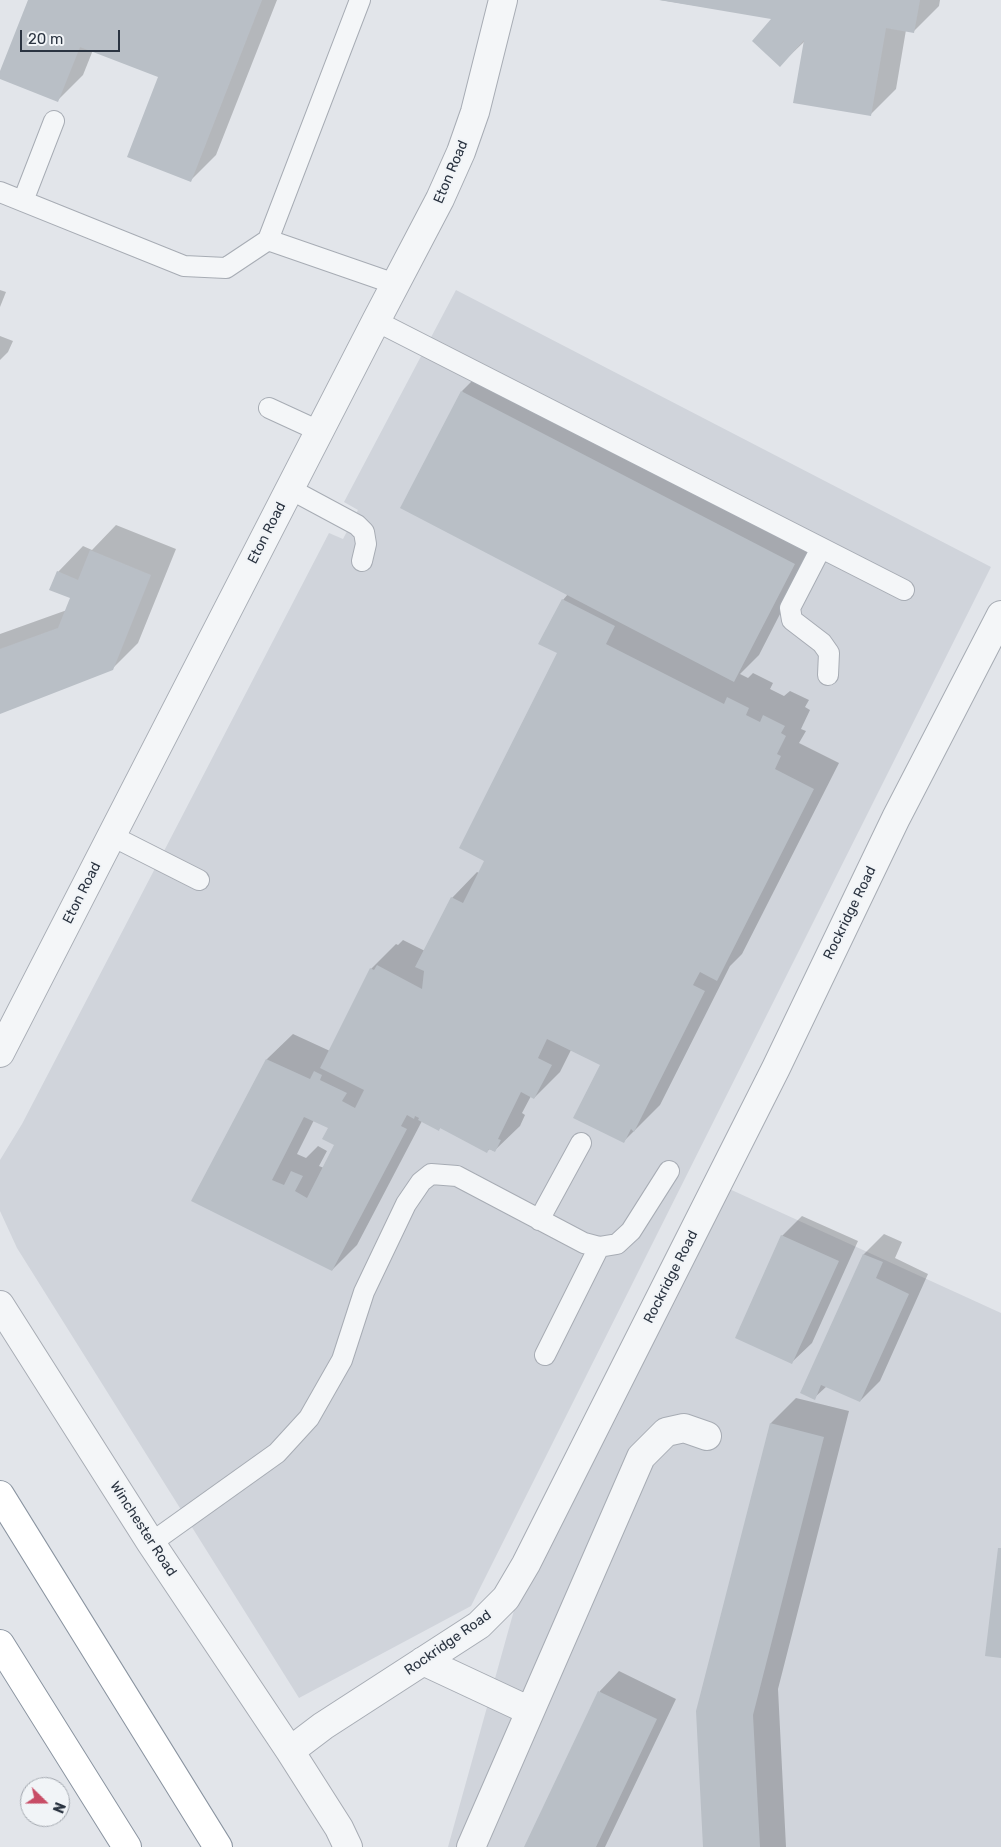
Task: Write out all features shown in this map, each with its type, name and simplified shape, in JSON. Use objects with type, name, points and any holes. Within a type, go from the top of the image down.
[{"type":"highway","points":[[0,1495],[218,1847]]},
{"type":"highway","points":[[0,1644],[127,1847]]},
{"type":"street","name":"Eton Road","points":[[0,1053],[440,199],[461,152],[475,112],[503,0]]},
{"type":"street","name":"Rockridge Road","points":[[290,1751],[323,1726],[479,1625],[506,1598],[526,1564],[767,1086],[896,818],[1001,615]]},
{"type":"street","name":"Winchester Road","points":[[0,1305],[152,1543],[290,1751]]},
{"type":"street","points":[[470,1847],[641,1457],[666,1432],[684,1428],[707,1436]]},
{"type":"street","points":[[423,1662],[530,1711]]},
{"type":"street","points":[[290,1751],[339,1828],[348,1847]]},
{"type":"lane","points":[[0,192],[184,266],[226,268],[268,240],[360,0]]},
{"type":"lane","points":[[22,201],[54,121]]},
{"type":"lane","points":[[268,240],[395,284]]},
{"type":"lane","points":[[376,321],[904,590]]},
{"type":"lane","points":[[269,408],[320,431]]},
{"type":"lane","points":[[290,489],[357,525],[364,532],[366,544],[362,561]]},
{"type":"lane","points":[[821,548],[790,608],[792,620],[822,643],[829,653],[828,675]]},
{"type":"lane","points":[[112,836],[199,880]]},
{"type":"lane","points":[[539,1220],[581,1143]]},
{"type":"lane","points":[[152,1543],[277,1453],[309,1418],[342,1360],[364,1292],[406,1204],[421,1182],[431,1174],[457,1176],[584,1243],[599,1246],[617,1244],[631,1231],[669,1171]]},
{"type":"lane","points":[[545,1355],[599,1246]]},
{"type":"shaded area","points":[[456,290],[991,567],[471,1606],[299,1698],[17,1248],[0,1211],[0,1160],[22,1124],[329,533],[343,539],[358,510],[344,502]]},
{"type":"shaded area","points":[[725,1187],[1001,1313],[1001,1847],[448,1847],[518,1596]]},
{"type":"building","points":[[28,0],[262,0],[191,182],[127,157],[158,77],[80,47],[58,102],[0,79],[0,71]]},
{"type":"building","points":[[659,0],[920,0],[914,33],[886,28],[871,116],[793,103],[804,40],[780,67],[752,41],[771,19]]},
{"type":"building","points":[[461,391],[795,564],[734,682],[400,508]]},
{"type":"building","points":[[90,550],[151,575],[113,670],[0,714],[0,649],[58,628],[70,598],[49,590],[57,571],[78,580]]},
{"type":"building","points":[[562,599],[615,626],[606,644],[724,704],[727,697],[749,708],[746,715],[760,722],[763,715],[785,726],[781,733],[786,736],[777,754],[781,756],[775,769],[814,789],[717,981],[700,972],[693,985],[705,991],[634,1132],[631,1129],[624,1143],[573,1118],[600,1065],[547,1039],[538,1058],[552,1065],[534,1099],[521,1092],[498,1139],[501,1140],[495,1152],[489,1149],[487,1153],[440,1128],[439,1131],[418,1120],[419,1118],[415,1116],[414,1119],[407,1115],[401,1126],[407,1129],[332,1271],[191,1201],[266,1059],[310,1079],[314,1071],[322,1075],[320,1080],[347,1093],[342,1101],[355,1108],[364,1090],[320,1068],[370,968],[374,970],[377,965],[422,989],[424,971],[415,967],[451,897],[463,903],[484,861],[459,848],[557,653],[538,644]],"holes":[[[304,1117],[328,1128],[322,1139],[334,1145],[307,1198],[295,1191],[303,1176],[291,1171],[284,1185],[272,1180]]]},
{"type":"building","points":[[781,1235],[839,1261],[792,1364],[735,1338]]},
{"type":"building","points":[[863,1254],[883,1262],[876,1278],[909,1294],[860,1402],[821,1385],[815,1400],[800,1393]]},
{"type":"building","points":[[770,1423],[824,1437],[753,1715],[760,1847],[703,1847],[696,1711]]},
{"type":"building","points":[[998,1548],[1001,1548],[1001,1658],[985,1656]]},
{"type":"building","points":[[598,1691],[657,1719],[596,1847],[524,1847]]}]
